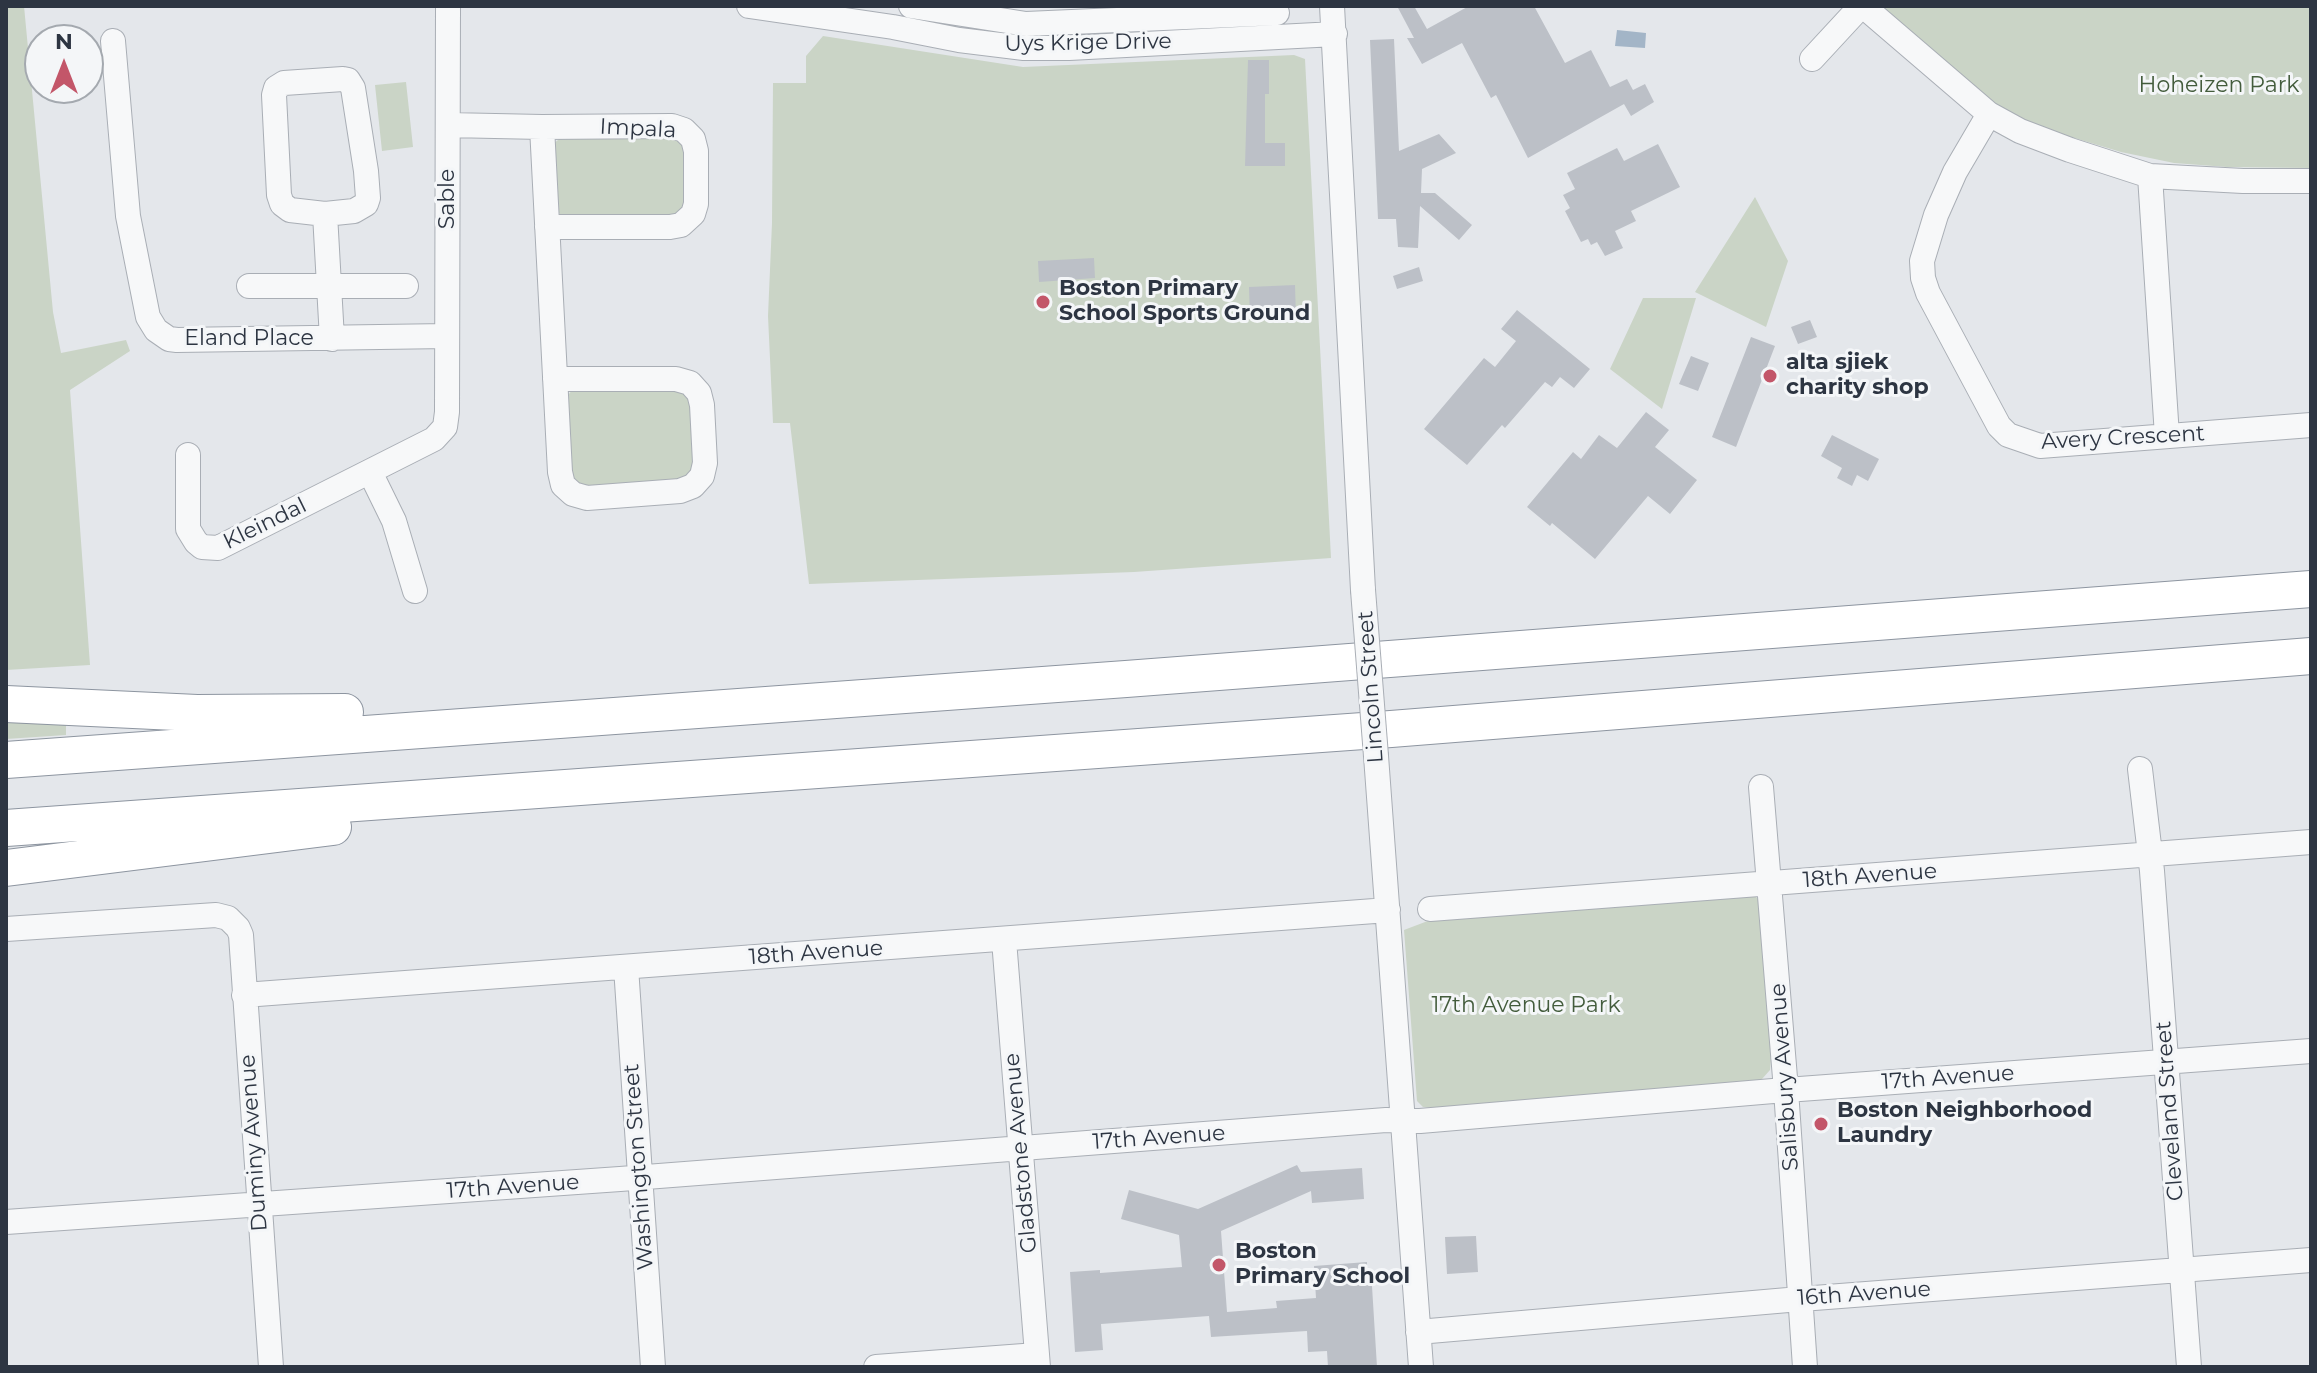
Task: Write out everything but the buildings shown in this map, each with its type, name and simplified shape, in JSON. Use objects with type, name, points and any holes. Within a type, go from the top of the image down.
[{"type":"highway","points":[[6,760],[2311,589]]},
{"type":"highway","points":[[6,828],[1391,729],[2311,656]]},
{"type":"highway","points":[[6,704],[130,711],[282,714],[447,710],[534,722]]},
{"type":"highway","points":[[6,868],[487,807],[602,791],[639,781]]},
{"type":"street","name":"Sable","points":[[447,392],[448,6]]},
{"type":"street","name":"Uys Krige Drive","points":[[749,6],[1024,48],[1335,34]]},
{"type":"street","points":[[911,6],[1026,24],[1277,13]]},
{"type":"street","name":"Lincoln Street","points":[[1332,6],[1363,590],[1421,1367]]},
{"type":"street","points":[[1812,59],[1862,6],[1989,114],[2033,136],[2150,176],[2311,181]]},
{"type":"street","name":"Eland Place","points":[[113,41],[128,216],[148,317],[161,335],[177,340],[447,336]]},
{"type":"street","points":[[343,79],[348,80],[353,88],[368,198],[366,204],[354,211],[325,214],[290,210],[282,204],[279,195],[274,95],[276,88],[284,83],[343,79]]},
{"type":"street","name":"Avery Crescent","points":[[1989,114],[1955,172],[1936,215],[1922,261],[1923,278],[1928,293],[1999,426],[2008,435],[2040,446],[2311,425]]},
{"type":"street","name":"Impala","points":[[448,125],[678,127],[690,134],[696,151],[695,209],[681,225],[547,227]]},
{"type":"street","points":[[542,127],[555,379],[563,485],[573,494],[587,498],[687,490],[698,482],[705,463],[702,405],[699,393],[690,383],[676,379],[555,379]]},
{"type":"street","points":[[2150,176],[2167,436]]},
{"type":"street","points":[[325,214],[332,339]]},
{"type":"street","points":[[249,286],[406,286]]},
{"type":"street","name":"Kleindal","points":[[188,455],[188,529],[196,542],[210,549],[225,545],[434,439],[447,420],[447,392]]},
{"type":"street","points":[[370,472],[394,521],[415,591]]},
{"type":"street","name":"Cleveland Street","points":[[2140,769],[2167,1061],[2189,1367]]},
{"type":"street","name":"Salisbury Avenue","points":[[1761,787],[1805,1367]]},
{"type":"street","name":"18th Avenue","points":[[1430,909],[2311,842]]},
{"type":"street","name":"18th Avenue","points":[[244,995],[1388,910]]},
{"type":"street","name":"Duminy Avenue","points":[[6,929],[216,915],[233,922],[241,935],[271,1367]]},
{"type":"street","name":"Gladstone Avenue","points":[[1004,940],[1037,1361]]},
{"type":"street","name":"Washington Street","points":[[626,967],[653,1367]]},
{"type":"street","name":"17th Avenue","points":[[6,1222],[639,1178],[2311,1051]]},
{"type":"street","name":"16th Avenue","points":[[1418,1332],[2311,1260]]},
{"type":"street","points":[[876,1367],[1037,1361]]},
{"type":"green space","points":[[6,6],[24,6],[24,104],[33,104],[53,312],[61,353],[126,340],[130,351],[70,390],[90,665],[6,670]]},
{"type":"green space","name":"Hoheizen Park","points":[[1881,6],[2310,6],[2311,168],[2174,163],[2121,152],[2041,128],[1991,102]]},
{"type":"green space","name":"Boston Primary School Sports Ground","points":[[823,36],[1023,67],[1294,55],[1305,59],[1331,558],[1134,572],[809,584],[790,423],[773,423],[768,316],[773,83],[806,83],[806,56]]},
{"type":"green space","points":[[406,82],[413,147],[382,151],[375,85]]},
{"type":"green space","points":[[673,134],[684,140],[689,201],[676,219],[563,217],[555,209],[553,144],[563,136]]},
{"type":"green space","points":[[1755,197],[1788,261],[1766,327],[1695,292]]},
{"type":"green space","points":[[1643,298],[1696,298],[1662,409],[1610,369]]},
{"type":"green space","points":[[675,387],[692,398],[696,463],[686,482],[584,490],[571,483],[566,398],[572,390]]},
{"type":"green space","points":[[6,721],[66,724],[66,735],[6,739]]},
{"type":"green space","name":"17th Avenue Park","points":[[1753,895],[1761,905],[1771,1059],[1770,1070],[1757,1083],[1431,1108],[1423,1107],[1417,1101],[1404,930],[1433,919]]},
{"type":"water","points":[[1617,30],[1646,33],[1645,48],[1615,46]]},
{"type":"place","name":"Boston Primary School Sports Ground","points":[[1043,302]]},
{"type":"place","name":"alta sjiek charity shop","points":[[1770,376]]},
{"type":"place","name":"Boston Neighborhood Laundry","points":[[1821,1124]]},
{"type":"place","name":"Boston Primary School","points":[[1219,1265]]}]
